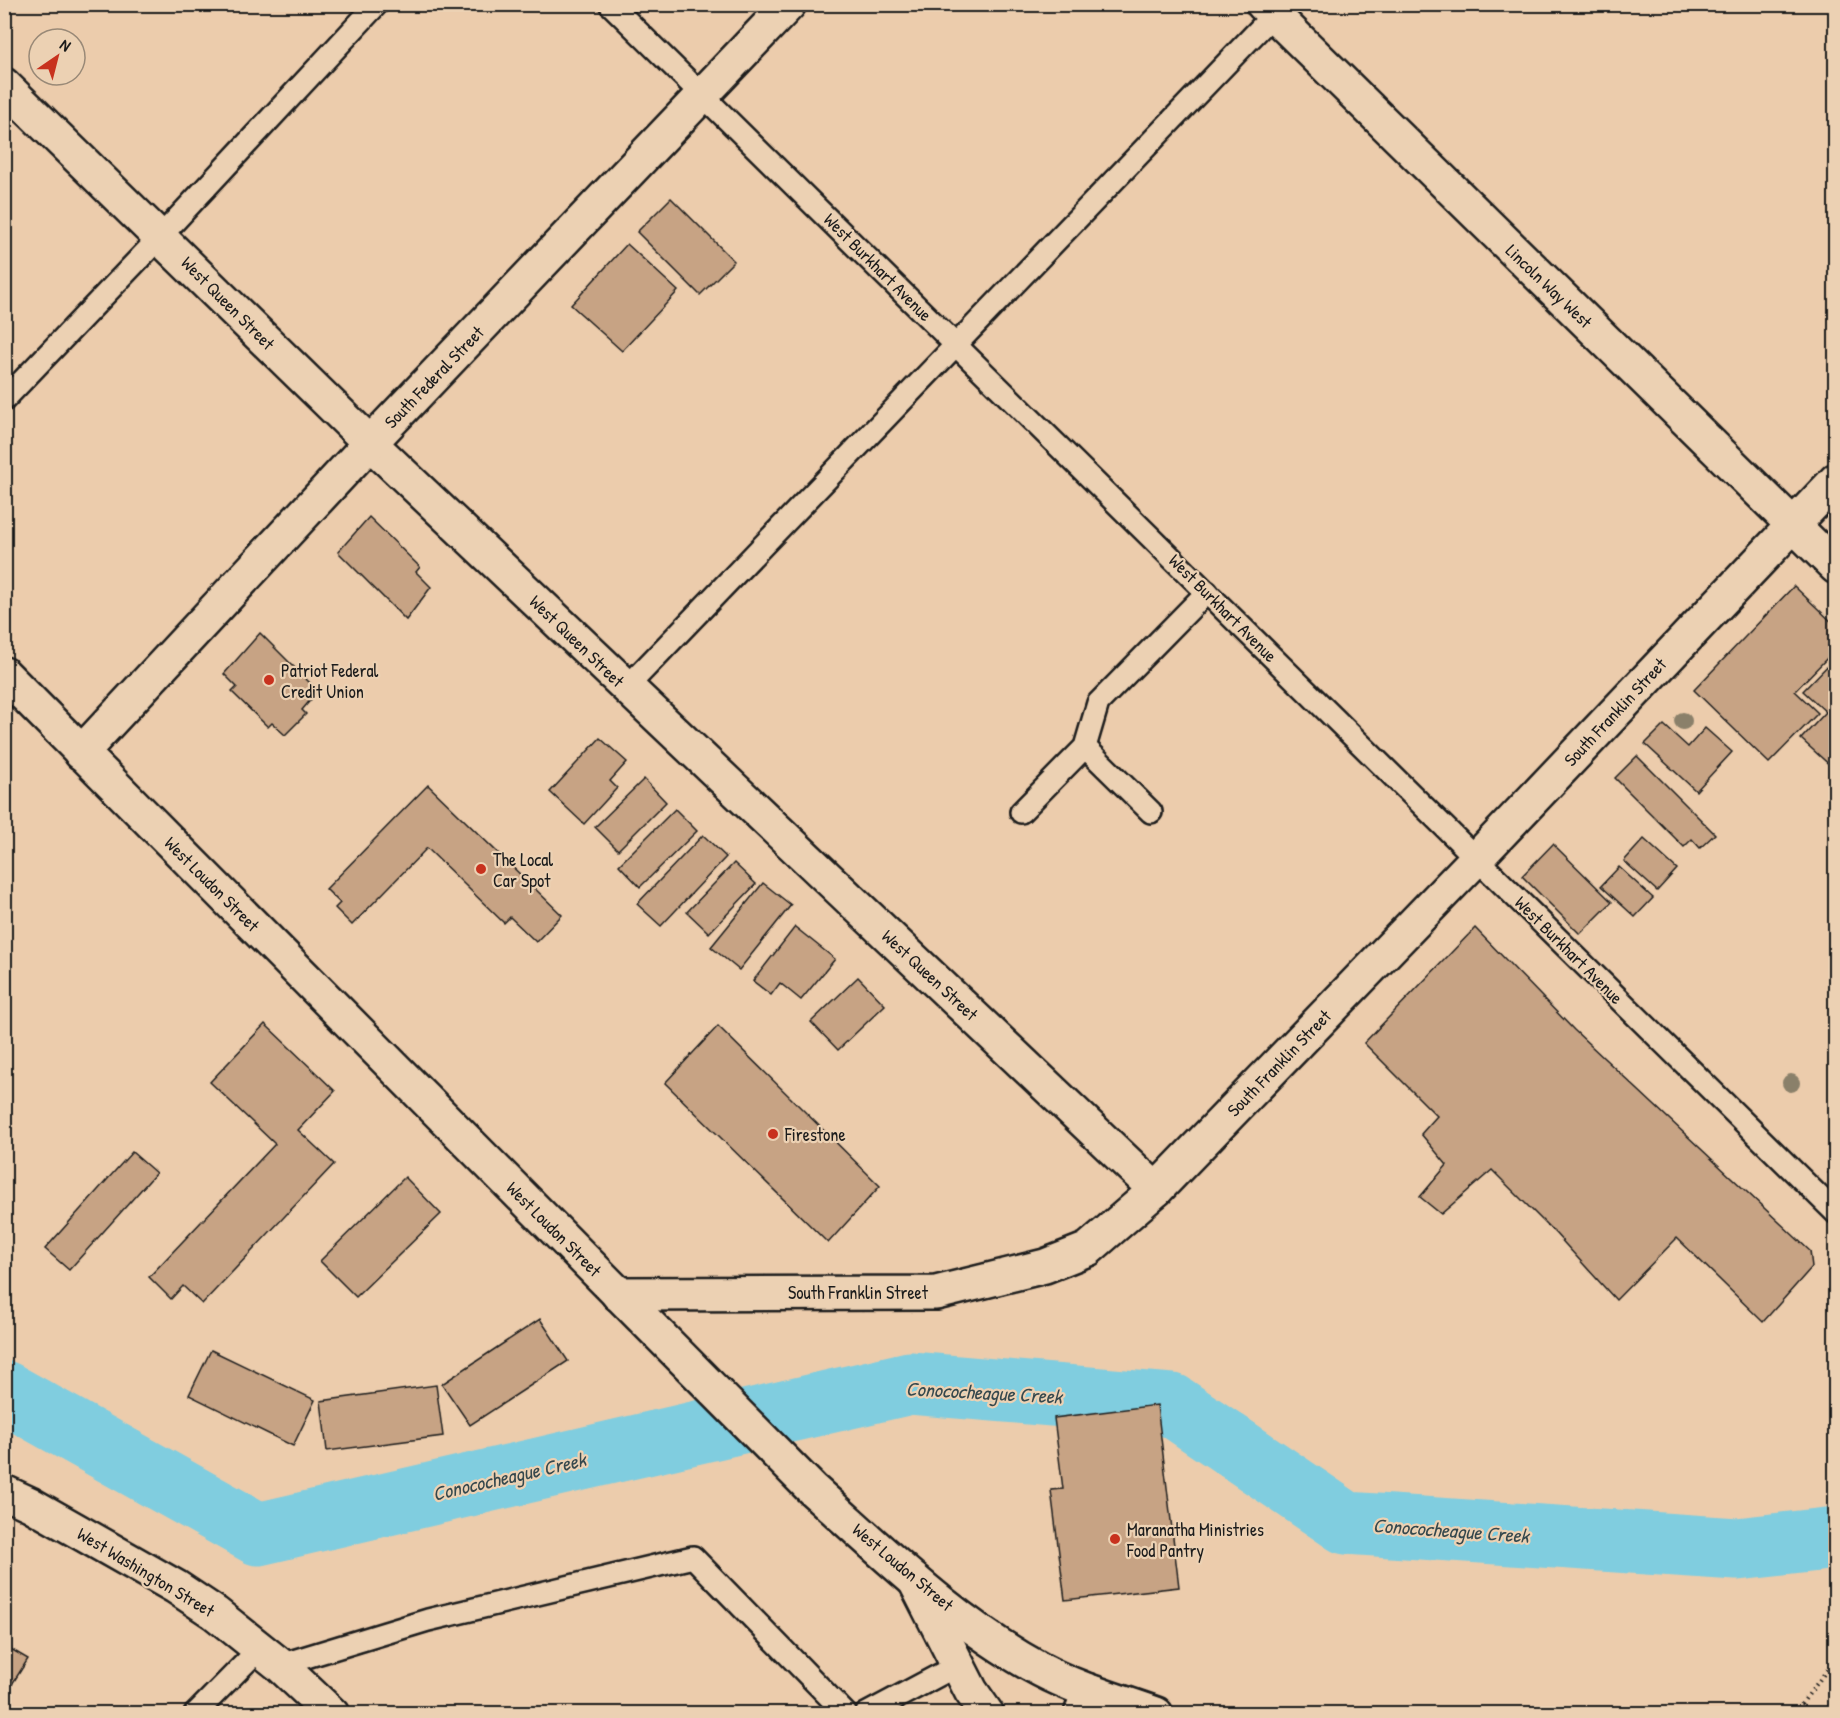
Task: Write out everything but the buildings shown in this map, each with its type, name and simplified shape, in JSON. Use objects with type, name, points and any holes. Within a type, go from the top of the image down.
[{"type":"main road","name":"South Federal Street","points":[[81,753],[370,443],[789,4]]},
{"type":"main road","name":"Lincoln Way West","points":[[1268,10],[1836,567]]},
{"type":"main road","name":"West Queen Street","points":[[4,85],[370,443],[1156,1190]]},
{"type":"main road","name":"South Franklin Street","points":[[618,1294],[936,1293],[1045,1266],[1088,1249],[1156,1190],[1477,858],[1836,480]]},
{"type":"main road","name":"West Loudon Street","points":[[4,674],[812,1489],[915,1581],[981,1632],[1041,1670],[1085,1702],[1156,1713]]},
{"type":"main road","name":"West Washington Street","points":[[4,1492],[30,1504],[176,1587],[215,1613],[270,1656],[332,1713]]},
{"type":"main road","points":[[915,1581],[971,1691],[987,1713]]},
{"type":"lane","points":[[4,400],[377,4]]},
{"type":"lane","name":"West Burkhart Avenue","points":[[610,4],[1836,1213]]},
{"type":"lane","points":[[626,688],[957,345],[1268,10]]},
{"type":"lane","points":[[1021,812],[1086,747],[1098,703],[1208,592]]},
{"type":"lane","points":[[1086,747],[1151,812]]},
{"type":"lane","points":[[195,1713],[270,1656],[693,1557],[846,1713]]},
{"type":"lane","points":[[866,1713],[958,1665]]},
{"type":"path","points":[[1794,1713],[1836,1658]]},
{"type":"waterway","name":"Conococheague Creek","points":[[4,1392],[258,1534],[910,1383],[1172,1405],[1346,1523],[1737,1549],[1836,1538]]},
{"type":"place","name":"Patriot Federal Credit Union","points":[[269,680]]},
{"type":"place","name":"The Local Car Spot","points":[[481,869]]},
{"type":"place","name":"Firestone","points":[[773,1134]]},
{"type":"place","name":"Maranatha Ministries Food Pantry","points":[[1115,1539]]}]
